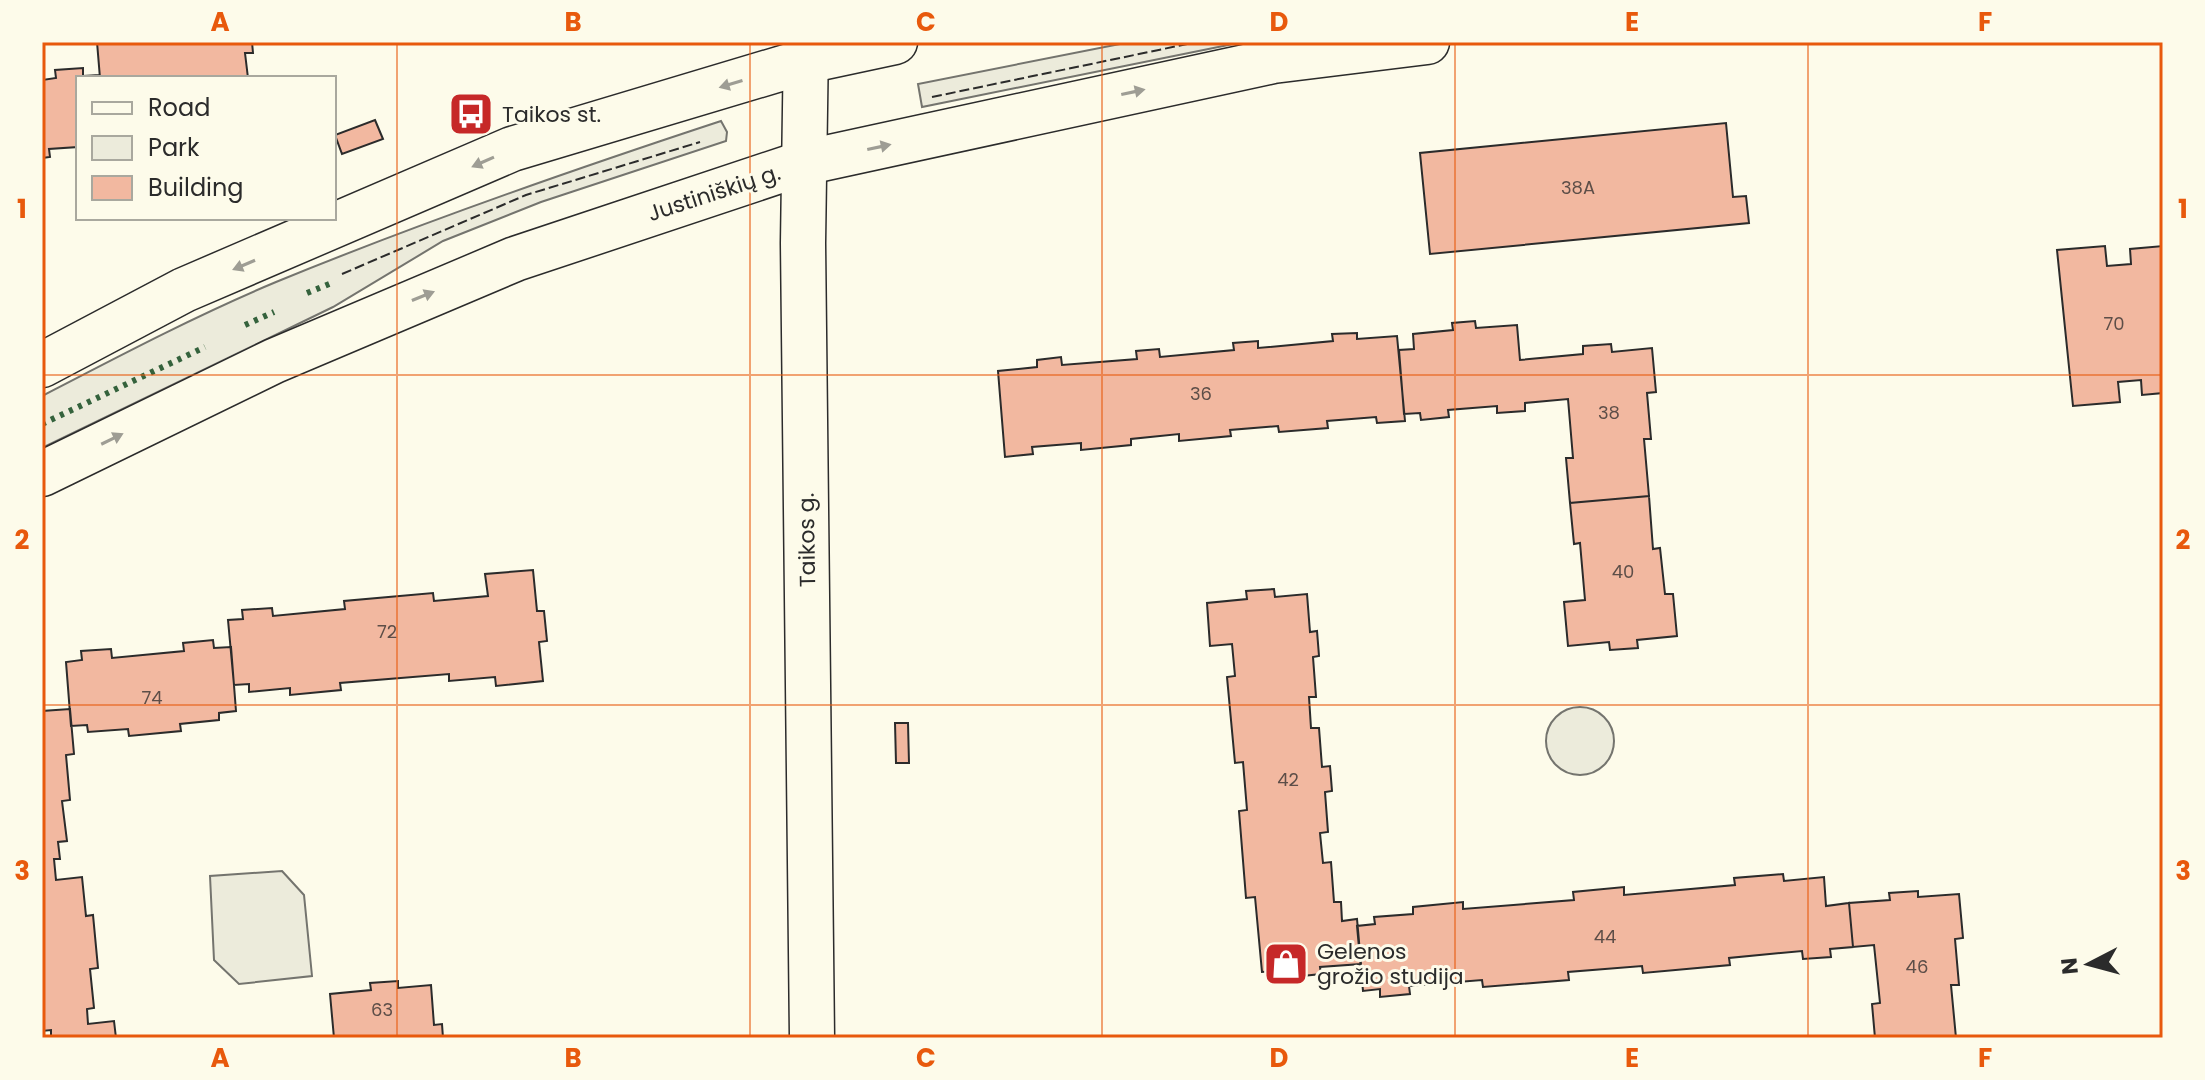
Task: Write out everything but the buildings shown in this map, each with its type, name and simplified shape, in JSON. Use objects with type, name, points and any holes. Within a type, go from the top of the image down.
[{"type":"main road","points":[[42,365],[184,290],[512,149],[806,52],[895,42]]},
{"type":"main road","name":"Justiniškių g.","points":[[42,474],[299,349],[515,259],[803,163],[1273,61],[1427,42]]},
{"type":"main road","name":"Taikos g.","points":[[806,52],[803,163],[812,1038]]},
{"type":"green space","points":[[1130,42],[1243,42],[922,107],[918,84]]},
{"type":"green space","points":[[721,121],[727,132],[726,141],[541,202],[443,241],[333,307],[42,448],[42,396],[188,322],[276,282],[386,238]]},
{"type":"green space","points":[[1580,707],[1604,717],[1614,741],[1604,765],[1580,775],[1556,765],[1546,741],[1556,717]]},
{"type":"green space","points":[[282,871],[304,895],[312,976],[239,984],[214,960],[210,876]]},
{"type":"hedge","points":[[307,293],[334,282]]},
{"type":"hedge","points":[[245,325],[274,312]]},
{"type":"hedge","points":[[42,424],[205,347]]},
{"type":"fence","points":[[932,97],[1197,42]]},
{"type":"fence","points":[[342,274],[526,195],[700,142]]},
{"type":"place","name":"Taikos st.","points":[[471,114]]},
{"type":"place","name":"Gelenos grožio studija","points":[[1286,964]]}]
